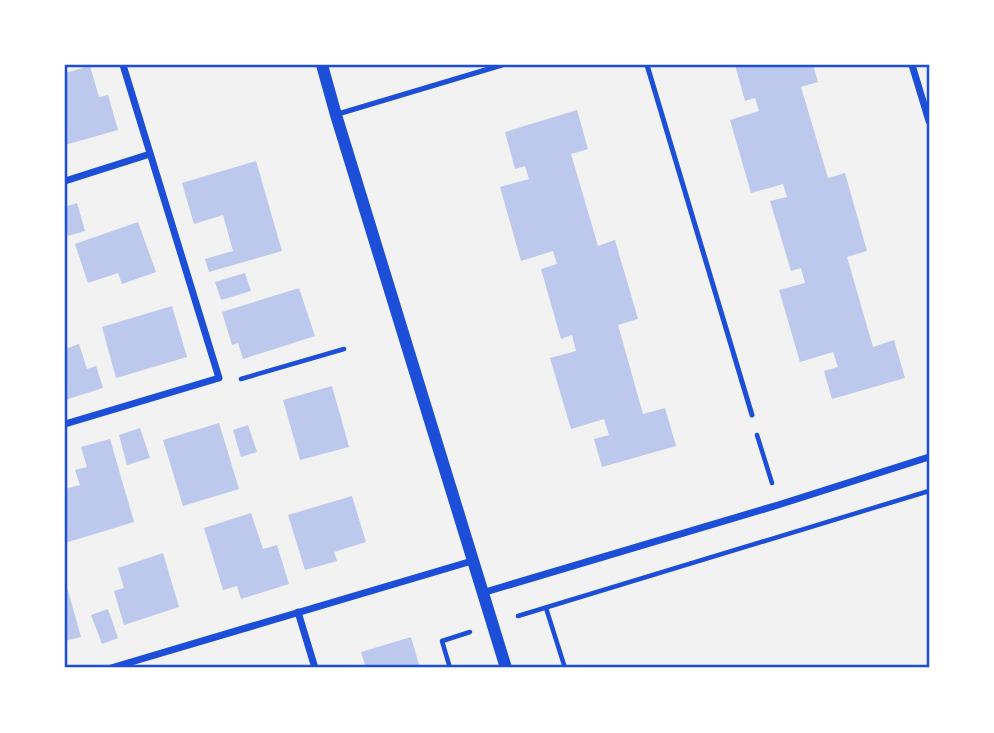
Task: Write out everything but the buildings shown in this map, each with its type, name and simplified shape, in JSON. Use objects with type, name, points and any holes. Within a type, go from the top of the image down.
[{"type":"street","points":[[65,424],[219,378],[123,65]]},
{"type":"street","points":[[322,65],[506,668]]},
{"type":"street","points":[[912,65],[929,121]]},
{"type":"street","points":[[65,181],[150,154]]},
{"type":"street","points":[[482,593],[929,457]]},
{"type":"street","points":[[111,668],[472,561]]},
{"type":"street","points":[[298,612],[315,668]]},
{"type":"lane","points":[[336,115],[502,65]]},
{"type":"lane","points":[[647,65],[752,415]]},
{"type":"path","points":[[219,378],[243,379],[344,349]]},
{"type":"path","points":[[752,415],[788,534]]},
{"type":"path","points":[[450,668],[442,641],[929,491]]},
{"type":"path","points":[[546,608],[565,668]]}]
